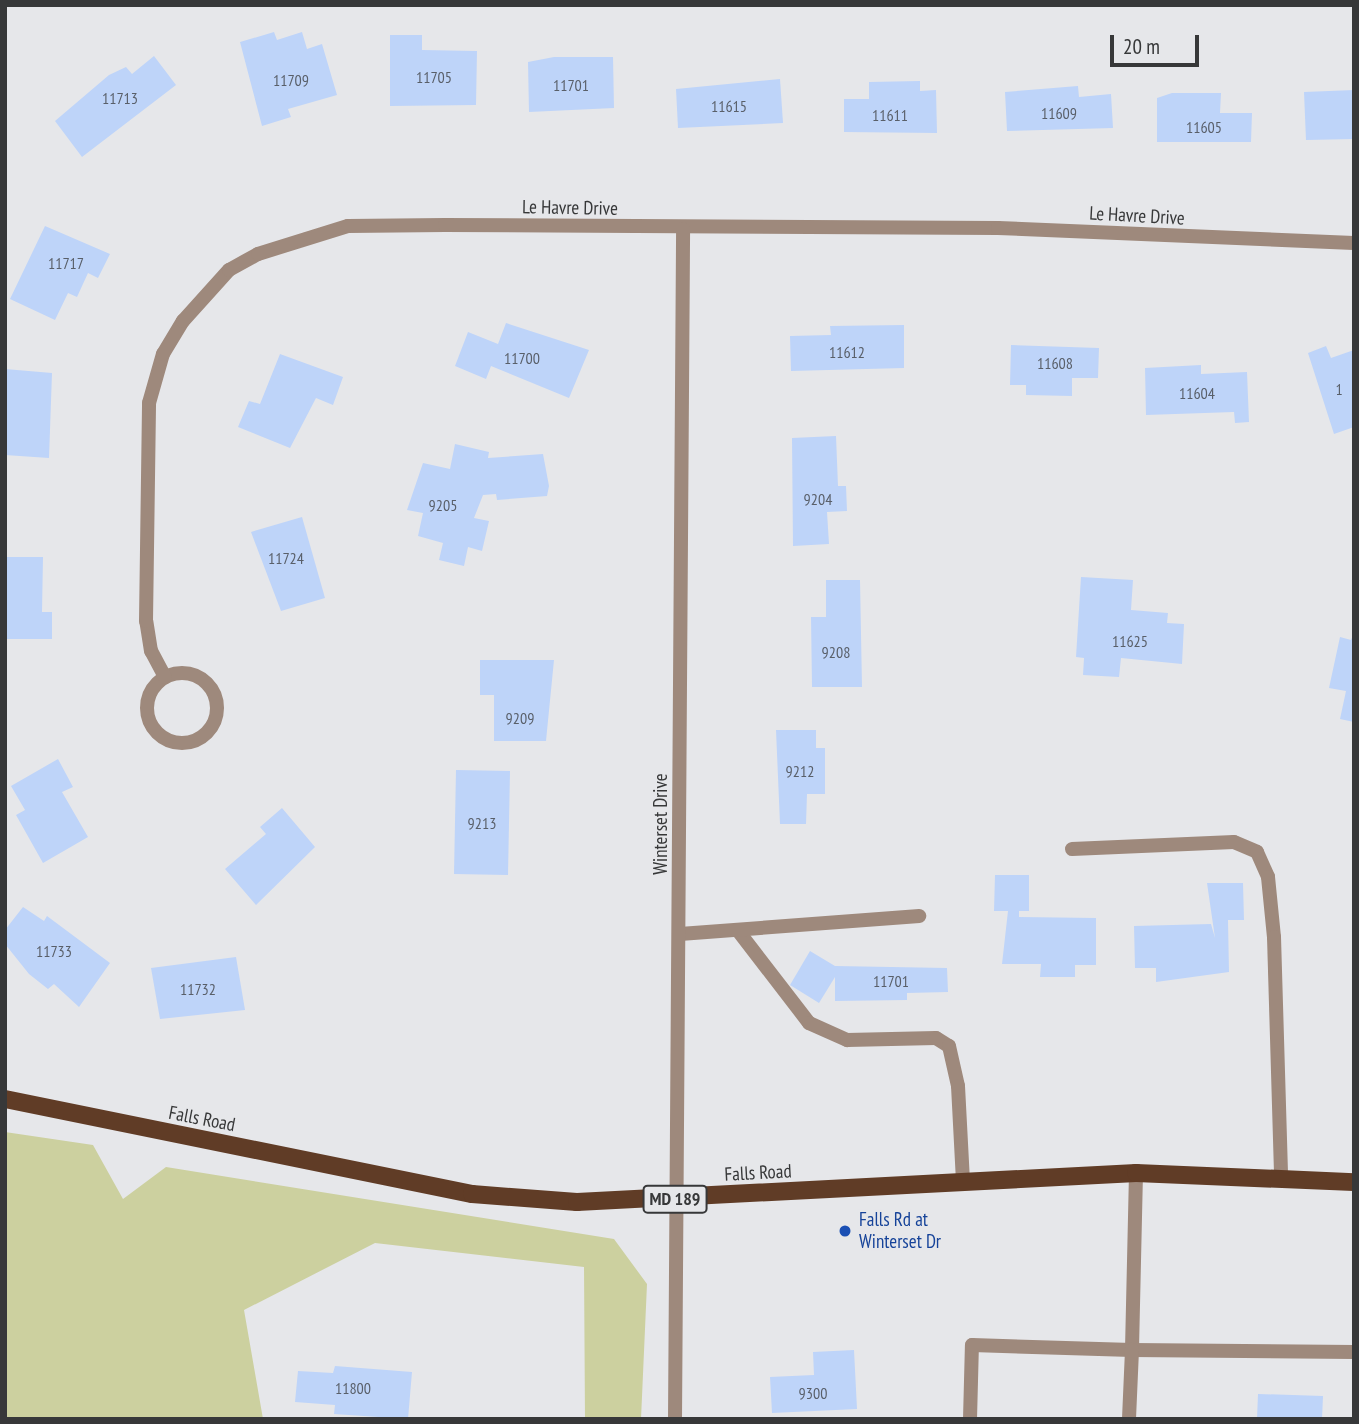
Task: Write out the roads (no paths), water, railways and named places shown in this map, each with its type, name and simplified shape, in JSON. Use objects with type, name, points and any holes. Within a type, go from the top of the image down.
[{"type":"main road","name":"Falls Road","points":[[5,1099],[472,1194],[577,1202],[679,1199],[1136,1173],[1354,1182]]},
{"type":"street","name":"Le Havre Drive","points":[[165,677],[146,621],[149,403],[163,354],[183,321],[229,270],[258,254],[348,226],[998,229],[1354,243]]},
{"type":"street","name":"Winterset Drive","points":[[675,1419],[679,1199],[683,229]]},
{"type":"street","points":[[192,674],[212,691],[215,718],[198,739],[172,741],[151,724],[148,697],[165,677],[192,674]]},
{"type":"street","points":[[1072,849],[1234,842],[1257,852],[1268,877],[1274,937],[1281,1177]]},
{"type":"street","points":[[680,934],[739,932],[919,916]]},
{"type":"street","points":[[739,932],[809,1023],[847,1040],[936,1038],[949,1046],[958,1086],[963,1181]]},
{"type":"street","points":[[1129,1419],[1136,1173]]},
{"type":"street","points":[[970,1419],[972,1345],[1354,1352]]},
{"type":"place","name":"Falls Rd at Winterset Dr","points":[[845,1231]]}]
